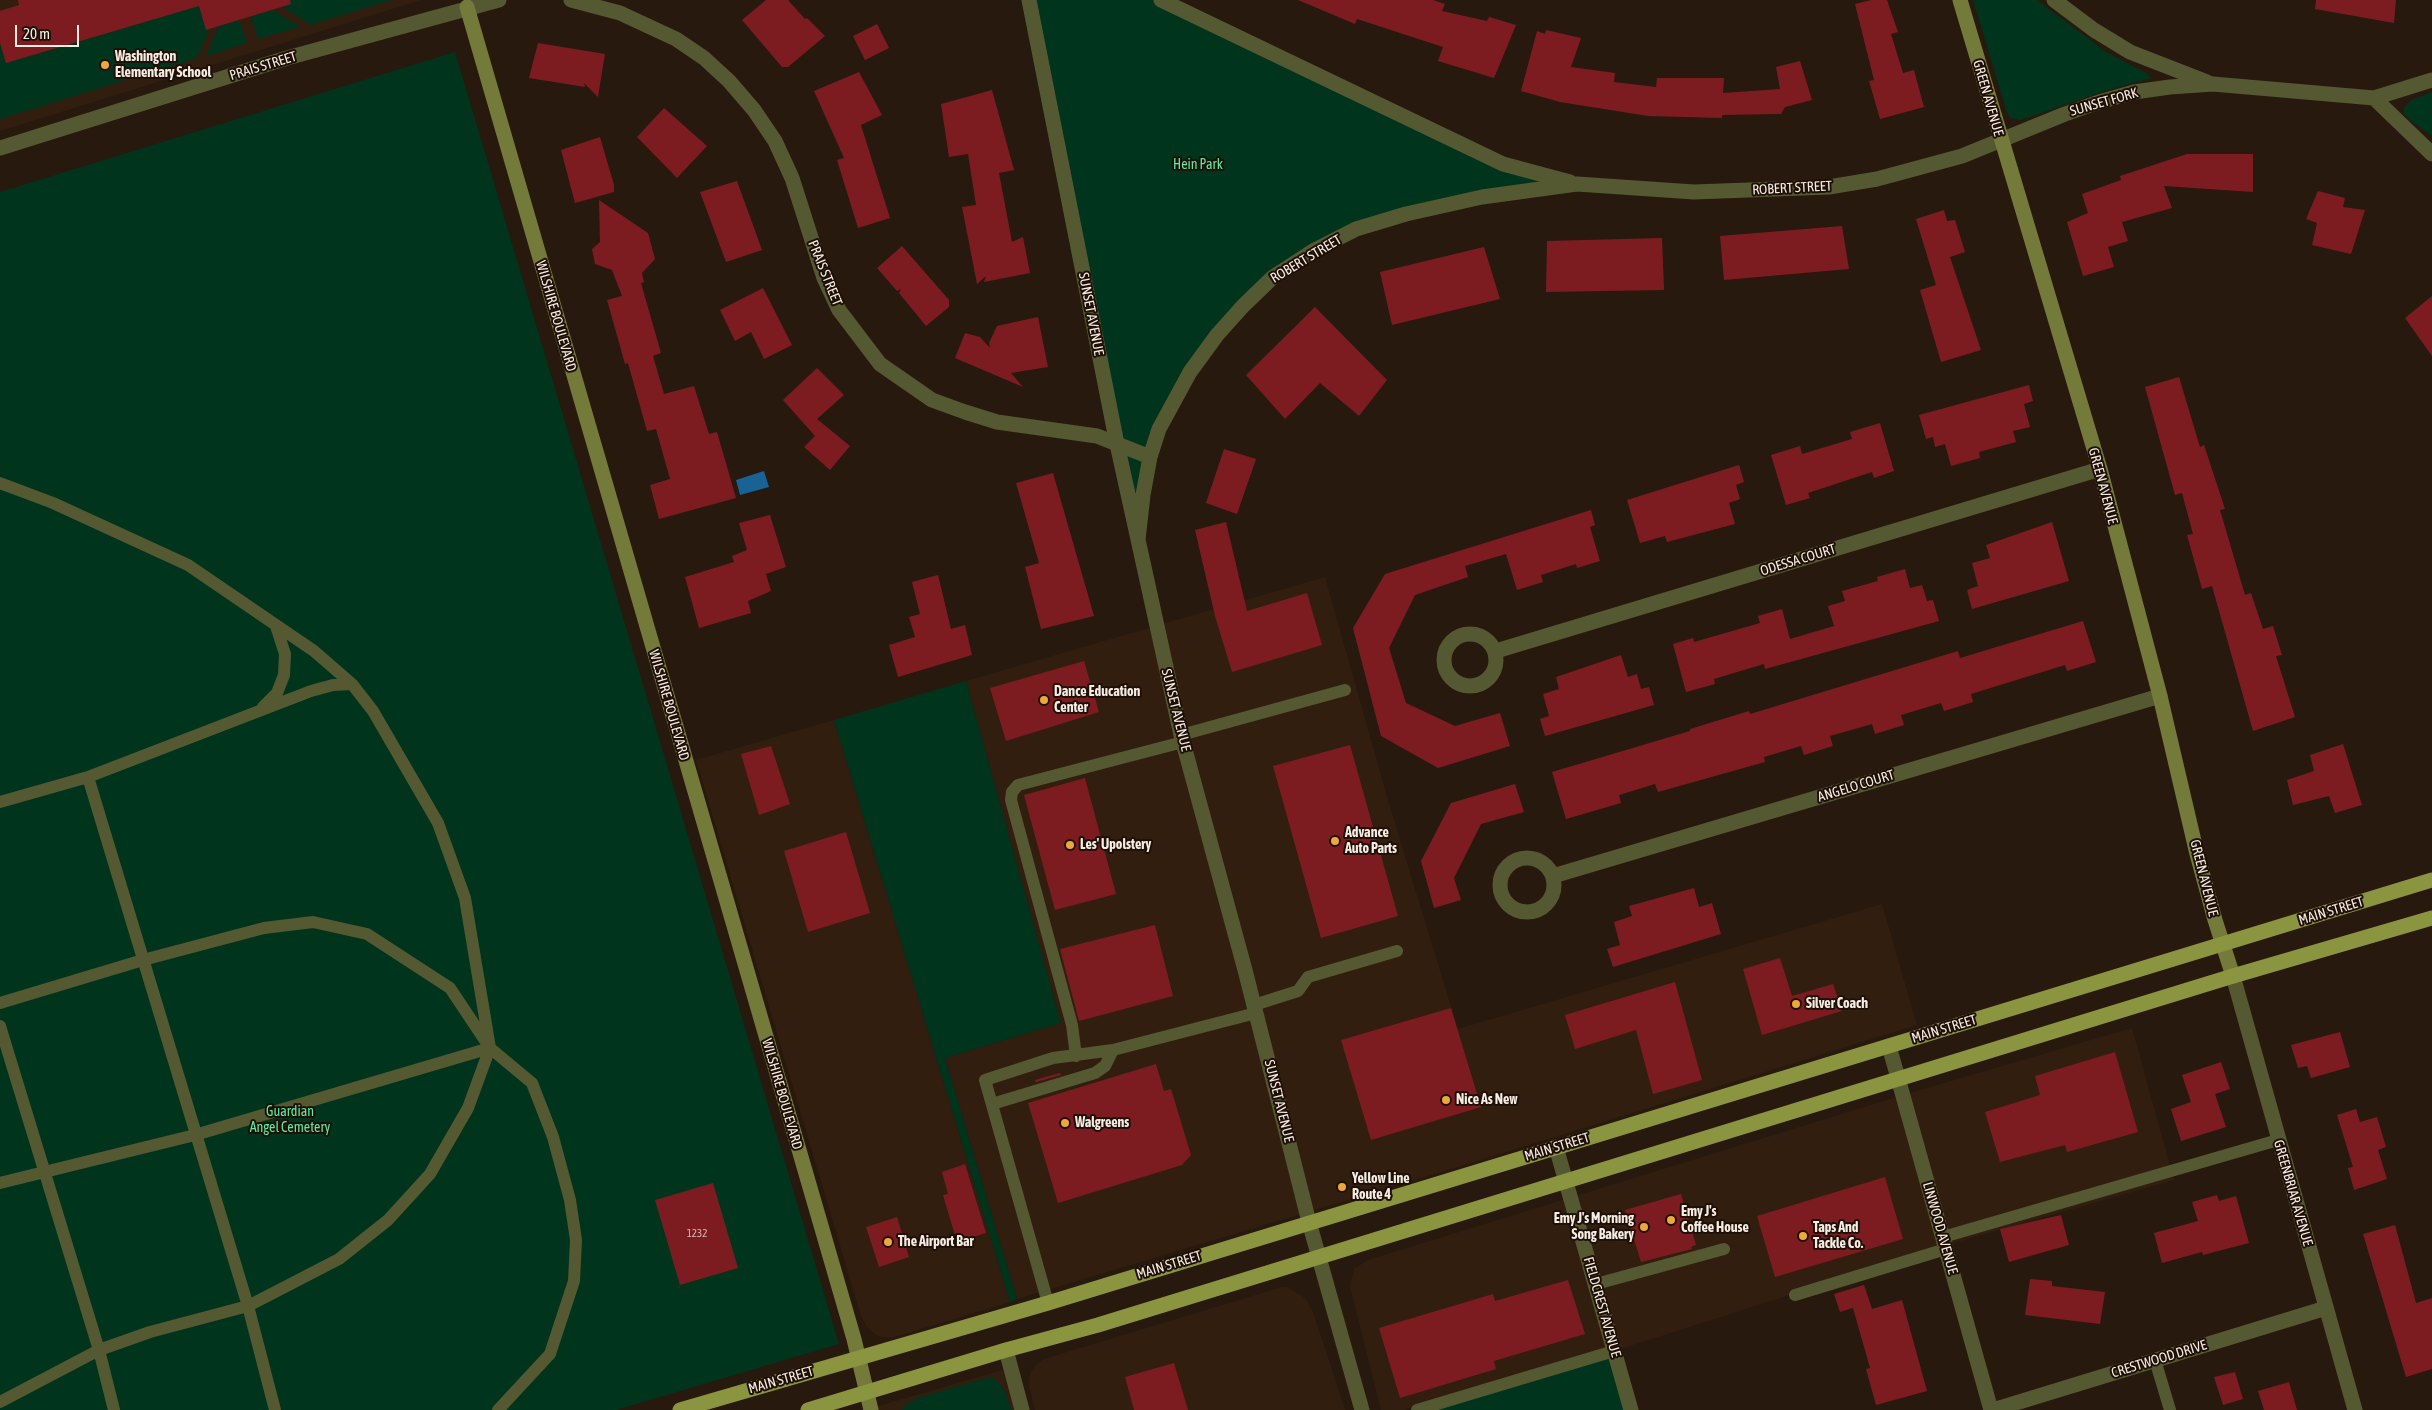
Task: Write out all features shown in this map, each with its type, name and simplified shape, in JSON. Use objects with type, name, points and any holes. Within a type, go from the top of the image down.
[{"type":"main road","name":"MAIN STREET","points":[[680,1410],[1048,1303],[2432,880]]},
{"type":"main road","points":[[808,1410],[1006,1350],[1098,1325],[2233,976],[2432,918]]},
{"type":"street","name":"PRAIS STREET","points":[[0,148],[466,4],[499,0]]},
{"type":"street","name":"PRAIS STREET","points":[[571,0],[620,13],[676,39],[704,58],[730,81],[775,141],[792,178],[824,278],[839,310],[880,364],[932,400],[965,412],[997,422],[1097,436],[1150,457]]},
{"type":"street","name":"SUNSET AVENUE","points":[[1029,0],[1117,444],[1182,739],[1255,1009],[1309,1222],[1362,1410]]},
{"type":"street","name":"ROBERT STREET","points":[[1161,0],[1503,164],[1577,184],[1694,192],[1829,186],[1877,179],[1923,168],[2001,141]]},
{"type":"street","name":"GREEN AVENUE","points":[[1960,0],[2100,470],[2160,696],[2197,854],[2233,976]]},
{"type":"street","name":"SUNSET FORK","points":[[2054,0],[2094,30],[2130,52],[2213,84]]},
{"type":"street","name":"WILSHIRE BOULEVARD","points":[[466,4],[858,1358],[871,1410]]},
{"type":"street","name":"SUNSET FORK","points":[[2001,141],[2065,114],[2134,92],[2170,86],[2213,84],[2374,98],[2432,80]]},
{"type":"street","points":[[2374,98],[2432,154]]},
{"type":"street","name":"ROBERT STREET","points":[[1138,540],[1150,457],[1159,429],[1190,372],[1217,335],[1242,306],[1281,272],[1313,251],[1356,229],[1406,214],[1482,197],[1577,184]]},
{"type":"street","name":"ODESSA COURT","points":[[1496,652],[2100,470]]},
{"type":"street","name":"ANGELO COURT","points":[[1553,876],[2160,696]]},
{"type":"street","name":"GREENBRIAR AVENUE","points":[[2233,976],[2355,1410]]},
{"type":"street","name":"LINWOOD AVENUE","points":[[1888,1046],[1992,1410]]},
{"type":"street","name":"FIELDCREST AVENUE","points":[[1556,1147],[1631,1410]]},
{"type":"street","name":"CRESTWOOD DRIVE","points":[[1992,1410],[2326,1308]]},
{"type":"street","points":[[1006,1350],[1022,1410]]},
{"type":"lane","points":[[0,483],[53,503],[188,566],[314,651],[352,684],[373,711],[438,823],[465,898],[490,1048],[468,1108],[430,1174],[388,1220],[339,1259],[248,1306],[150,1332],[99,1350],[0,1402]]},
{"type":"lane","points":[[259,711],[278,693],[284,675],[285,654],[276,626]]},
{"type":"lane","points":[[0,802],[88,777],[311,691],[333,685],[352,684]]},
{"type":"lane","points":[[1076,1056],[1072,1025],[1011,800],[1012,792],[1018,786],[1345,690]]},
{"type":"lane","points":[[88,777],[248,1306],[276,1410]]},
{"type":"lane","points":[[0,1003],[143,960],[264,928],[313,922],[367,934],[450,988],[490,1048],[532,1083],[553,1137],[570,1200],[576,1240],[574,1281],[550,1354],[498,1410]]},
{"type":"lane","points":[[1048,1303],[985,1080],[1053,1058],[1113,1050],[1255,1009],[1298,991],[1308,977],[1398,951]]},
{"type":"lane","points":[[0,1026],[99,1350],[114,1410]]},
{"type":"lane","points":[[0,1183],[195,1135],[490,1048]]},
{"type":"lane","points":[[992,1104],[1095,1073],[1105,1066],[1113,1050]]},
{"type":"lane","points":[[1795,1295],[1944,1243],[2278,1140]]},
{"type":"lane","points":[[1596,1284],[1724,1249]]},
{"type":"lane","points":[[1416,1410],[1614,1351]]},
{"type":"lane","points":[[2155,1360],[2170,1410]]},
{"type":"shaded area","name":"Washington Elementary School","points":[[0,0],[421,0],[0,131]]},
{"type":"shaded area","points":[[1325,577],[1390,807],[1458,1029],[1882,904],[1917,1025],[1425,1177],[1017,1299],[945,1058],[1061,1023],[966,681]]},
{"type":"shaded area","points":[[834,720],[1010,1302],[891,1338],[878,1336],[867,1327],[861,1316],[696,760]]},
{"type":"shaded area","points":[[2132,1028],[2174,1180],[1943,1246],[1614,1351],[1499,1380],[1404,1410],[1381,1410],[1350,1286],[1354,1269],[1368,1260],[1900,1096]]},
{"type":"shaded area","points":[[1287,1287],[1305,1298],[1313,1312],[1345,1410],[1035,1410],[1029,1385],[1030,1374],[1037,1364],[1044,1359]]},
{"type":"shaded area","points":[[1003,1370],[1015,1410],[865,1410]]},
{"type":"green space","points":[[284,0],[391,0],[311,25],[282,7],[286,6]]},
{"type":"green space","name":"Hein Park","points":[[1029,0],[1163,0],[1503,164],[1577,184],[1356,229],[1243,306],[1159,429],[1138,540]]},
{"type":"green space","points":[[1973,0],[2037,0],[2106,52],[2148,74],[2151,78],[2105,91],[2021,120],[2010,118]]},
{"type":"green space","points":[[199,6],[206,29],[210,28],[197,58],[0,119],[0,43],[6,63]]},
{"type":"green space","points":[[273,10],[300,27],[258,39],[251,16]]},
{"type":"green space","points":[[239,20],[247,43],[206,56],[219,26]]},
{"type":"green space","name":"Guardian Angel Cemetery","points":[[455,52],[839,1344],[616,1410],[0,1410],[0,192]]},
{"type":"green space","points":[[2432,92],[2432,136],[2404,114],[2404,108],[2411,100]]},
{"type":"green space","points":[[966,681],[1061,1023],[945,1058],[1017,1299],[1010,1302],[834,720]]},
{"type":"green space","points":[[1614,1351],[1631,1410],[1417,1410]]},
{"type":"green space","points":[[986,1378],[994,1378],[1000,1384],[1006,1393],[1011,1410],[902,1410],[904,1406],[917,1398]]},
{"type":"water","points":[[764,471],[769,487],[740,495],[736,480]]},
{"type":"building","points":[[18,0],[290,0],[291,4],[206,30],[199,6],[6,63],[0,43],[0,11],[19,5]]},
{"type":"building","points":[[766,0],[788,0],[805,19],[807,18],[825,36],[788,67],[782,67],[742,20]]},
{"type":"building","points":[[1298,0],[1433,0],[1445,4],[1442,11],[1487,21],[1489,17],[1516,25],[1494,78],[1438,61],[1443,47],[1357,19],[1355,24]]},
{"type":"building","points":[[1871,0],[1887,0],[1898,32],[1891,34],[1903,73],[1914,70],[1924,107],[1880,119],[1869,81],[1874,80],[1855,4]]},
{"type":"building","points":[[2316,0],[2396,0],[2394,23],[2315,9]]},
{"type":"building","points":[[877,24],[889,48],[865,60],[853,36]]},
{"type":"building","points":[[1546,30],[1581,38],[1571,67],[1615,73],[1614,82],[1656,87],[1657,78],[1724,78],[1723,93],[1780,89],[1776,67],[1800,61],[1812,100],[1785,107],[1781,114],[1722,115],[1722,118],[1648,116],[1560,102],[1521,91],[1537,31],[1545,34]]},
{"type":"building","points":[[538,43],[605,54],[598,97],[584,83],[585,87],[529,78]]},
{"type":"building","points":[[859,72],[882,115],[861,125],[890,218],[858,228],[837,160],[844,158],[814,91]]},
{"type":"building","points":[[992,90],[1014,170],[999,173],[1012,242],[1023,237],[1030,273],[984,282],[986,276],[977,284],[962,207],[976,205],[968,154],[949,157],[941,104]]},
{"type":"building","points":[[664,108],[707,146],[677,178],[637,137]]},
{"type":"building","points":[[600,137],[614,185],[614,192],[575,203],[561,150]]},
{"type":"building","points":[[2187,154],[2253,154],[2253,192],[2164,186],[2172,208],[2122,222],[2128,241],[2108,247],[2114,267],[2083,276],[2067,222],[2088,213],[2082,194],[2121,180],[2120,176]]},
{"type":"building","points":[[737,181],[762,250],[726,262],[700,192]]},
{"type":"building","points":[[2318,191],[2345,198],[2343,207],[2365,210],[2351,254],[2312,245],[2317,223],[2306,219]]},
{"type":"building","points":[[599,200],[648,233],[655,259],[642,273],[644,282],[641,283],[661,353],[653,356],[664,394],[694,386],[709,434],[717,432],[736,498],[659,519],[650,485],[670,479],[656,429],[647,431],[628,363],[625,364],[607,300],[622,296],[612,270],[595,264],[592,249],[600,242]]},
{"type":"building","points":[[1944,210],[1947,221],[1955,220],[1965,252],[1950,257],[1981,350],[1941,362],[1920,290],[1936,285],[1916,219]]},
{"type":"building","points":[[1842,226],[1849,269],[1724,280],[1720,236]]},
{"type":"building","points":[[1662,238],[1664,290],[1546,292],[1547,241]]},
{"type":"building","points":[[902,246],[949,300],[949,307],[926,326],[899,293],[901,289],[897,291],[877,268]]},
{"type":"building","points":[[1484,247],[1500,299],[1392,325],[1380,272]]},
{"type":"building","points":[[763,288],[792,345],[764,359],[751,332],[735,341],[720,310]]},
{"type":"building","points":[[2432,296],[2432,356],[2405,318]]},
{"type":"building","points":[[1315,307],[1387,380],[1359,416],[1320,383],[1285,419],[1246,375]]},
{"type":"building","points":[[1038,317],[1048,367],[1011,373],[1023,387],[955,358],[965,333],[980,337],[990,348],[989,343],[997,326]]},
{"type":"building","points":[[817,368],[844,395],[817,419],[850,446],[830,470],[804,447],[815,436],[783,400]]},
{"type":"building","points":[[2179,377],[2200,447],[2204,445],[2225,509],[2220,510],[2245,595],[2251,593],[2263,629],[2273,626],[2282,655],[2276,656],[2295,717],[2253,731],[2212,586],[2202,589],[2187,535],[2193,534],[2182,493],[2175,495],[2145,387]]},
{"type":"building","points":[[2029,385],[2033,401],[2024,404],[2030,427],[2013,431],[2016,442],[1979,452],[1980,458],[1951,466],[1945,444],[1935,447],[1933,437],[1926,439],[1919,415]]},
{"type":"building","points":[[1880,423],[1894,471],[1874,478],[1872,472],[1808,493],[1810,498],[1786,505],[1771,455],[1800,446],[1802,454],[1852,439],[1850,432]]},
{"type":"building","points":[[1224,449],[1256,459],[1237,514],[1206,503]]},
{"type":"building","points":[[1739,465],[1744,482],[1736,485],[1740,499],[1729,503],[1735,524],[1667,542],[1665,536],[1640,543],[1627,500]]},
{"type":"building","points":[[1053,473],[1094,616],[1041,629],[1025,567],[1039,563],[1016,483]]},
{"type":"building","points":[[1591,510],[1595,525],[1590,527],[1600,561],[1577,568],[1576,564],[1541,575],[1543,582],[1517,590],[1506,554],[1465,566],[1468,577],[1415,595],[1389,648],[1406,703],[1455,726],[1500,713],[1510,746],[1438,768],[1381,736],[1353,628],[1385,574]]},
{"type":"building","points":[[770,515],[786,567],[766,574],[771,591],[748,601],[751,613],[699,628],[685,577],[734,562],[732,556],[747,550],[739,523]]},
{"type":"building","points":[[1226,522],[1247,611],[1307,593],[1322,645],[1232,672],[1215,616],[1195,530]]},
{"type":"building","points":[[2052,522],[2069,581],[1972,609],[1967,590],[1978,586],[1972,563],[1990,558],[1986,545]]},
{"type":"building","points":[[1905,569],[1910,588],[1922,585],[1927,601],[1933,600],[1939,621],[1765,669],[1764,664],[1714,679],[1715,684],[1686,692],[1673,644],[1693,638],[1694,642],[1760,623],[1758,616],[1782,609],[1790,639],[1834,626],[1828,606],[1845,601],[1842,591],[1878,581],[1877,577]]},
{"type":"building","points":[[938,575],[951,629],[965,625],[972,655],[898,677],[889,645],[915,637],[909,617],[920,614],[912,582]]},
{"type":"building","points":[[2083,621],[2096,662],[2067,671],[2065,665],[1971,694],[1973,702],[1944,711],[1941,703],[1901,715],[1904,725],[1875,734],[1872,724],[1830,736],[1833,746],[1804,755],[1801,746],[1764,757],[1765,762],[1658,792],[1655,784],[1619,795],[1621,803],[1566,819],[1552,772],[1690,731],[1690,729],[1749,711],[1750,714],[1958,651],[1960,658]]},
{"type":"building","points":[[1621,655],[1628,677],[1637,674],[1641,689],[1649,687],[1654,705],[1545,736],[1540,719],[1549,716],[1543,694],[1559,689],[1556,677]]},
{"type":"building","name":"Dance Education Center","points":[[1084,661],[1099,712],[1006,741],[990,688]]},
{"type":"building","points":[[2343,744],[2362,805],[2335,813],[2329,796],[2293,805],[2287,780],[2314,771],[2310,755]]},
{"type":"building","name":"Advance Auto Parts","points":[[1350,745],[1398,916],[1321,938],[1273,766]]},
{"type":"building","points":[[771,746],[790,804],[759,815],[741,754]]},
{"type":"building","name":"Les' Upolstery","points":[[1085,778],[1116,894],[1055,910],[1024,795]]},
{"type":"building","points":[[1515,784],[1524,812],[1481,824],[1454,878],[1461,900],[1434,908],[1421,861],[1451,803]]},
{"type":"building","points":[[846,832],[870,913],[808,932],[784,851]]},
{"type":"building","points":[[1694,888],[1699,907],[1712,903],[1721,934],[1613,967],[1607,949],[1620,945],[1614,922],[1632,916],[1629,906]]},
{"type":"building","points":[[1155,925],[1173,996],[1079,1021],[1060,949]]},
{"type":"building","name":"Silver Coach","points":[[1780,958],[1792,996],[1833,984],[1842,1011],[1762,1035],[1743,969]]},
{"type":"building","points":[[1675,982],[1702,1080],[1653,1094],[1636,1030],[1575,1049],[1565,1015]]},
{"type":"building","points":[[1451,1008],[1481,1107],[1371,1140],[1341,1040]]},
{"type":"building","points":[[2340,1032],[2350,1067],[2311,1078],[2307,1066],[2298,1068],[2291,1045]]},
{"type":"building","points":[[2115,1052],[2138,1132],[2067,1152],[2065,1145],[2000,1162],[1985,1112],[2040,1095],[2035,1076]]},
{"type":"building","points":[[2221,1062],[2230,1089],[2215,1094],[2226,1127],[2181,1141],[2171,1109],[2191,1102],[2182,1075]]},
{"type":"building","name":"Walgreens","points":[[1156,1064],[1164,1091],[1171,1089],[1191,1155],[1182,1165],[1058,1203],[1028,1103]]},
{"type":"building","points":[[1060,1073],[1061,1075],[1036,1082],[1035,1080]]},
{"type":"building","points":[[2356,1109],[2360,1122],[2377,1117],[2386,1147],[2378,1150],[2387,1179],[2354,1190],[2348,1168],[2353,1167],[2337,1115]]},
{"type":"building","points":[[965,1164],[986,1233],[957,1242],[943,1195],[948,1194],[942,1172]]},
{"type":"building","points":[[1885,1177],[1903,1239],[1775,1277],[1757,1216]]},
{"type":"building","points":[[713,1183],[738,1268],[680,1285],[655,1200]]},
{"type":"building","points":[[1681,1194],[1696,1245],[1691,1247],[1692,1249],[1641,1262],[1625,1210]]},
{"type":"building","points":[[2217,1195],[2219,1201],[2236,1196],[2249,1243],[2203,1255],[2202,1252],[2162,1263],[2154,1233],[2198,1221],[2192,1202]]},
{"type":"building","points":[[2061,1215],[2069,1245],[2009,1262],[2000,1229]]},
{"type":"building","name":"The Airport Bar","points":[[897,1217],[909,1257],[879,1267],[866,1227]]},
{"type":"building","points":[[2395,1225],[2416,1303],[2432,1298],[2432,1369],[2406,1377],[2363,1234]]},
{"type":"building","points":[[2030,1279],[2052,1281],[2052,1286],[2105,1292],[2100,1324],[2025,1315]]},
{"type":"building","points":[[1568,1280],[1585,1334],[1494,1361],[1496,1369],[1400,1398],[1379,1328],[1493,1294],[1495,1301]]},
{"type":"building","points":[[1864,1285],[1872,1309],[1902,1300],[1927,1391],[1876,1405],[1866,1369],[1870,1368],[1853,1308],[1840,1312],[1834,1294]]},
{"type":"building","points":[[1174,1363],[1188,1410],[1134,1410],[1125,1377]]},
{"type":"building","points":[[2235,1372],[2243,1399],[2223,1405],[2214,1377]]},
{"type":"building","points":[[2289,1382],[2297,1410],[2264,1410],[2258,1391]]},
{"type":"place","name":"Washington Elementary School","points":[[105,65]]},
{"type":"place","name":"Dance Education Center","points":[[1044,700]]},
{"type":"place","name":"Advance Auto Parts","points":[[1335,841]]},
{"type":"place","name":"Les' Upolstery","points":[[1070,845]]},
{"type":"place","name":"Silver Coach","points":[[1796,1004]]},
{"type":"place","name":"Nice As New","points":[[1446,1100]]},
{"type":"place","name":"Walgreens","points":[[1065,1123]]},
{"type":"place","name":"Yellow Line Route 4","points":[[1342,1187]]},
{"type":"place","name":"Emy J's Coffee House","points":[[1671,1220]]},
{"type":"place","name":"Emy J's Morning Song Bakery","points":[[1644,1227]]},
{"type":"place","name":"Taps And Tackle Co.","points":[[1803,1236]]},
{"type":"place","name":"The Airport Bar","points":[[888,1242]]}]
